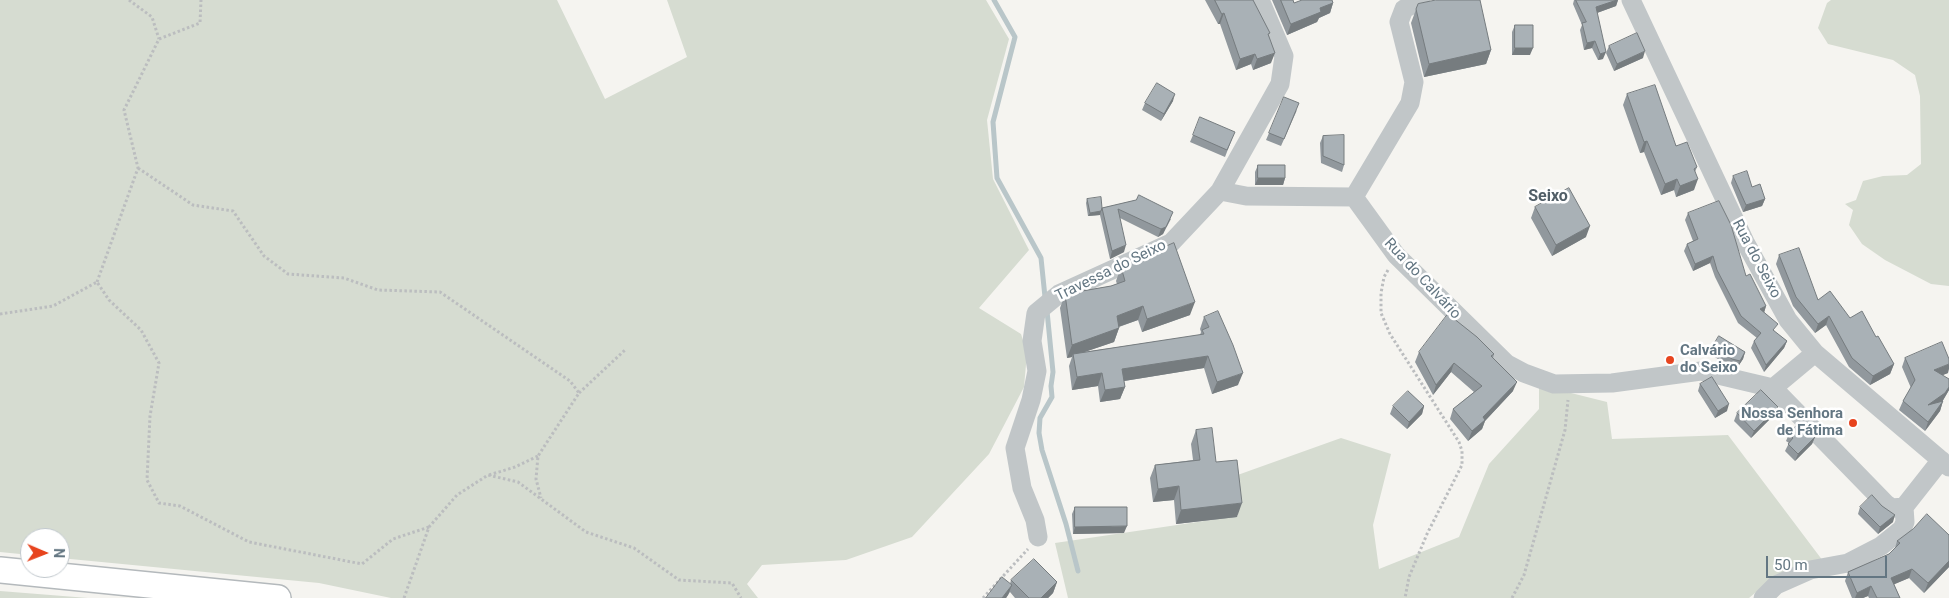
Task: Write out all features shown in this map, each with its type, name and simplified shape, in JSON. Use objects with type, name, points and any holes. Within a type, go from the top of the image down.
[{"type":"main road","points":[[0,570],[278,598]]},
{"type":"street","points":[[1260,0],[1284,56],[1280,84],[1220,191],[1246,196],[1354,197],[1410,103],[1414,82],[1399,22],[1404,9],[1420,0]]},
{"type":"street","name":"Rua do Seixo","points":[[1631,0],[1745,242],[1788,320],[1815,353],[1945,464]]},
{"type":"street","name":"Travessa do Seixo","points":[[1038,537],[1035,520],[1022,488],[1015,448],[1031,400],[1037,371],[1032,341],[1036,313],[1059,294],[1171,243],[1220,191]]},
{"type":"street","name":"Rua do Calvário","points":[[1354,197],[1396,255],[1466,326],[1508,364],[1524,373],[1554,384],[1570,385],[1612,383],[1701,371],[1773,388]]},
{"type":"street","points":[[1815,353],[1773,388],[1886,504],[1898,508],[1904,507],[1945,464]]},
{"type":"street","points":[[1763,598],[1776,585],[1810,570],[1848,563],[1881,546],[1902,529],[1905,522],[1904,507]]},
{"type":"path","points":[[129,0],[152,17],[159,39]]},
{"type":"path","points":[[0,314],[53,306],[97,282],[138,168],[124,110],[159,39],[200,23],[201,0]]},
{"type":"path","points":[[138,168],[193,205],[233,211],[264,256],[288,274],[344,278],[378,290],[440,292],[570,381],[579,393]]},
{"type":"path","points":[[1396,255],[1384,276],[1381,294],[1382,313],[1390,334],[1459,442],[1462,451],[1462,465],[1427,534],[1409,577],[1405,598]]},
{"type":"path","points":[[97,282],[109,300],[141,330],[159,363],[150,416],[147,480],[159,503],[180,506],[249,542],[362,564],[393,539],[429,527]]},
{"type":"path","points":[[541,498],[536,479],[538,456],[579,393],[625,350]]},
{"type":"path","points":[[1512,598],[1524,575],[1564,430],[1570,385]]},
{"type":"path","points":[[404,598],[429,527],[457,495],[488,475],[515,467],[538,456]]},
{"type":"path","points":[[488,475],[518,482],[586,532],[634,548],[680,580],[732,582],[741,598]]},
{"type":"path","points":[[983,598],[1038,537]]},
{"type":"shaded area","points":[[0,0],[557,0],[605,99],[687,57],[667,0],[986,0],[1009,39],[987,120],[993,179],[1029,250],[979,308],[1021,334],[1027,353],[1024,387],[989,454],[912,537],[846,560],[762,565],[747,584],[758,598],[391,598],[319,583],[70,559],[70,528],[20,528],[20,554],[0,552]]},
{"type":"shaded area","points":[[1831,0],[1949,0],[1949,286],[1931,284],[1885,260],[1862,244],[1849,225],[1853,210],[1845,204],[1856,200],[1863,181],[1883,176],[1907,175],[1921,164],[1920,96],[1915,75],[1893,60],[1828,44],[1818,28],[1827,3]]},
{"type":"shaded area","points":[[1539,385],[1607,402],[1612,439],[1728,435],[1823,561],[1774,577],[1749,598],[1068,598],[1055,543],[1238,516],[1232,477],[1341,438],[1391,454],[1373,525],[1379,569],[1459,537],[1489,464],[1539,409]]},
{"type":"shaded area","points":[[0,591],[88,598],[0,598]]},
{"type":"building","points":[[1215,0],[1253,0],[1270,33],[1268,34],[1275,53],[1257,59],[1255,54],[1240,59],[1224,13],[1222,14]]},
{"type":"building","points":[[1281,0],[1293,0],[1294,3],[1302,0],[1332,0],[1333,3],[1320,8],[1321,12],[1291,24]]},
{"type":"building","points":[[1436,0],[1480,0],[1491,50],[1429,64],[1416,9],[1418,4]]},
{"type":"building","points":[[1576,0],[1617,0],[1596,7],[1606,52],[1600,54],[1595,41],[1587,43],[1582,23],[1586,22]]},
{"type":"building","points":[[1515,25],[1533,25],[1533,48],[1515,48]]},
{"type":"building","points":[[1637,33],[1645,51],[1617,64],[1609,46]]},
{"type":"building","points":[[1157,83],[1175,94],[1164,114],[1145,103]]},
{"type":"building","points":[[1655,85],[1676,146],[1687,142],[1697,167],[1694,169],[1698,179],[1680,186],[1677,179],[1665,184],[1647,141],[1644,142],[1627,94]]},
{"type":"building","points":[[1284,97],[1299,103],[1284,139],[1269,133]]},
{"type":"building","points":[[1200,117],[1235,132],[1227,150],[1193,135]]},
{"type":"building","points":[[1344,135],[1344,165],[1323,156],[1323,136]]},
{"type":"building","points":[[1258,165],[1285,165],[1285,178],[1258,178]]},
{"type":"building","points":[[1747,171],[1752,187],[1760,184],[1765,199],[1746,205],[1733,176]]},
{"type":"building","points":[[1569,188],[1590,226],[1556,245],[1535,207]]},
{"type":"building","points":[[1139,195],[1173,212],[1166,227],[1161,229],[1118,209],[1126,245],[1112,251],[1102,208],[1136,200]]},
{"type":"building","points":[[1101,197],[1101,211],[1090,213],[1087,199]]},
{"type":"building","points":[[1719,201],[1731,225],[1746,276],[1750,274],[1766,306],[1760,309],[1778,324],[1773,330],[1787,341],[1766,365],[1754,341],[1761,333],[1741,316],[1717,270],[1713,256],[1695,264],[1687,244],[1698,239],[1688,213]]},
{"type":"building","points":[[1174,243],[1195,302],[1147,319],[1143,306],[1117,316],[1119,328],[1072,345],[1065,294],[1111,286],[1125,281],[1121,267]]},
{"type":"building","points":[[1799,248],[1818,300],[1830,291],[1850,318],[1862,311],[1894,364],[1873,376],[1852,358],[1829,316],[1818,324],[1796,297],[1779,255]]},
{"type":"building","points":[[1218,311],[1243,373],[1217,382],[1208,356],[1122,369],[1125,387],[1105,390],[1102,373],[1077,377],[1073,354],[1204,334],[1202,330],[1209,327],[1204,317]]},
{"type":"building","points":[[1448,314],[1477,337],[1494,354],[1491,356],[1517,382],[1483,417],[1485,420],[1472,431],[1453,409],[1482,386],[1454,363],[1436,385],[1419,352]]},
{"type":"building","points":[[1719,336],[1745,352],[1740,361],[1732,359],[1713,346]]},
{"type":"building","points":[[1942,342],[1949,359],[1949,364],[1934,370],[1949,379],[1949,387],[1945,393],[1928,405],[1943,401],[1928,422],[1903,401],[1915,380],[1905,358]]},
{"type":"building","points":[[1712,377],[1729,404],[1718,411],[1700,384]]},
{"type":"building","points":[[1761,390],[1778,407],[1754,431],[1737,413]]},
{"type":"building","points":[[1408,391],[1424,406],[1409,422],[1393,406]]},
{"type":"building","points":[[1800,422],[1815,437],[1798,454],[1788,444],[1793,438],[1789,434]]},
{"type":"building","points":[[1212,428],[1216,462],[1237,460],[1242,503],[1181,510],[1179,486],[1158,489],[1155,465],[1200,460],[1196,430]]},
{"type":"building","points":[[1872,495],[1882,506],[1895,515],[1880,527],[1860,507]]},
{"type":"building","points":[[1075,507],[1127,507],[1127,526],[1075,527]]},
{"type":"building","points":[[1927,514],[1949,535],[1949,561],[1928,583],[1912,569],[1891,578],[1900,598],[1877,598],[1871,586],[1857,593],[1848,572],[1889,554],[1900,543],[1897,541],[1913,529]]},
{"type":"building","points":[[1034,559],[1057,582],[1041,598],[1029,598],[1011,580]]},
{"type":"building","points":[[1002,577],[1012,585],[1002,598],[986,598]]},
{"type":"waterway","points":[[994,0],[1015,37],[993,122],[997,178],[1041,258],[1045,297]]},
{"type":"waterway","points":[[1047,311],[1053,372],[1052,397],[1040,418],[1039,433],[1042,450],[1066,524],[1078,571]]},
{"type":"place","name":"Calvário do Seixo","points":[[1670,360]]},
{"type":"place","name":"Nossa Senhora de Fátima","points":[[1853,423]]},
{"type":"district","name":"Seixo","points":[[1548,197]]}]
